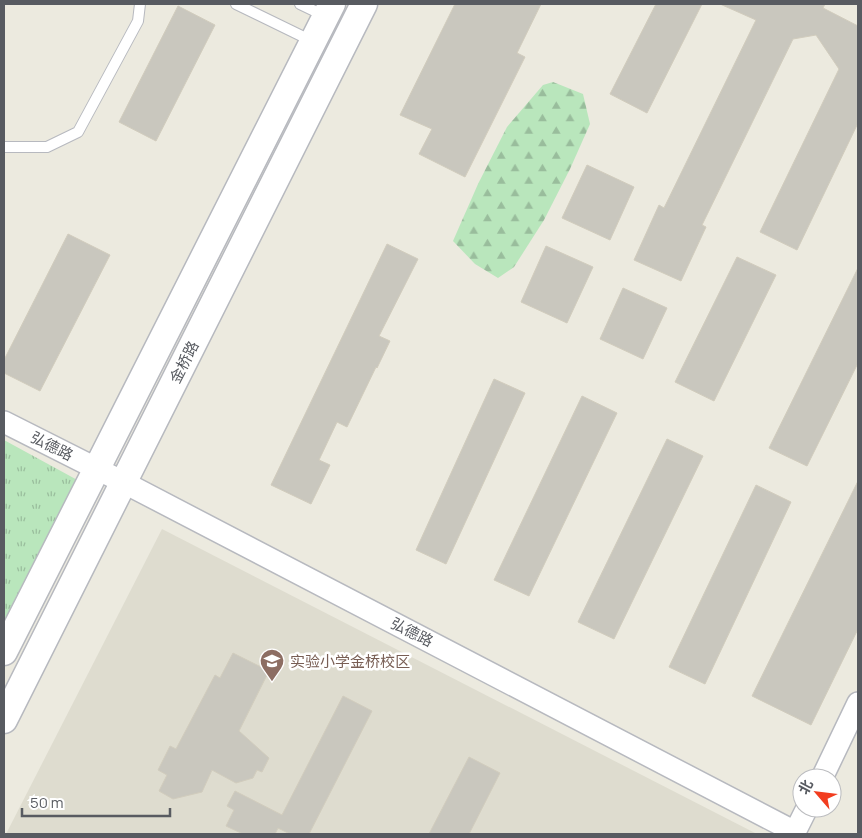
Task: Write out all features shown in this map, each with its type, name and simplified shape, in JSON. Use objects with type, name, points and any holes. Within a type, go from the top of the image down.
[{"type":"street","name":"金桥路","points":[[4,720],[364,4]]},
{"type":"street","name":"金桥路","points":[[4,652],[329,10]]},
{"type":"street","name":"弘德路","points":[[4,422],[123,482],[795,833],[802,818]]},
{"type":"street","points":[[827,768],[858,703]]},
{"type":"lane","points":[[4,147],[47,147],[78,132],[138,22],[140,4]]},
{"type":"lane","points":[[236,4],[313,42]]},
{"type":"lane","points":[[300,4],[329,10]]},
{"type":"shaded area","name":"实验小学金桥校区","points":[[162,529],[757,834],[6,834]]},
{"type":"green space","points":[[553,82],[583,94],[590,124],[544,220],[514,267],[498,278],[475,264],[453,241],[478,184],[507,127],[543,85]]},
{"type":"green space","points":[[4,440],[81,482],[4,636]]},
{"type":"building","points":[[455,4],[541,4],[517,53],[525,57],[465,177],[419,154],[432,129],[400,115]]},
{"type":"building","points":[[656,4],[702,4],[647,113],[610,94]]},
{"type":"building","points":[[720,4],[825,4],[823,8],[858,26],[858,123],[797,250],[760,232],[839,69],[816,35],[793,39],[702,225],[706,227],[681,281],[634,260],[659,205],[664,208],[756,20]]},
{"type":"building","points":[[178,6],[215,25],[156,141],[119,122]]},
{"type":"building","points":[[587,165],[634,187],[610,240],[562,218]]},
{"type":"building","points":[[68,234],[110,255],[40,391],[4,373],[4,360]]},
{"type":"building","points":[[387,244],[418,259],[379,336],[390,341],[377,368],[347,427],[337,422],[319,460],[330,465],[311,504],[271,485]]},
{"type":"building","points":[[546,246],[593,267],[567,323],[521,302]]},
{"type":"building","points":[[737,257],[776,275],[714,401],[675,382]]},
{"type":"building","points":[[858,268],[858,363],[807,466],[769,448]]},
{"type":"building","points":[[623,288],[667,308],[643,359],[600,339]]},
{"type":"building","points":[[494,379],[525,393],[446,564],[416,550]]},
{"type":"building","points":[[582,396],[617,413],[529,596],[494,580]]},
{"type":"building","points":[[667,439],[703,456],[614,639],[578,622]]},
{"type":"building","points":[[858,481],[858,629],[811,725],[752,696]]},
{"type":"building","points":[[756,485],[791,502],[705,684],[669,667]]},
{"type":"building","points":[[233,653],[269,671],[239,731],[269,758],[262,772],[257,770],[253,778],[236,783],[212,770],[202,792],[173,799],[159,791],[167,775],[158,770],[170,746],[176,749],[215,675],[220,678]]},
{"type":"building","points":[[343,696],[372,711],[309,834],[290,834],[278,828],[275,834],[243,834],[226,826],[234,810],[227,806],[235,791],[282,815]]},
{"type":"building","points":[[469,757],[500,773],[469,834],[429,834]]},
{"type":"place","name":"实验小学金桥校区","points":[[272,682]]}]
